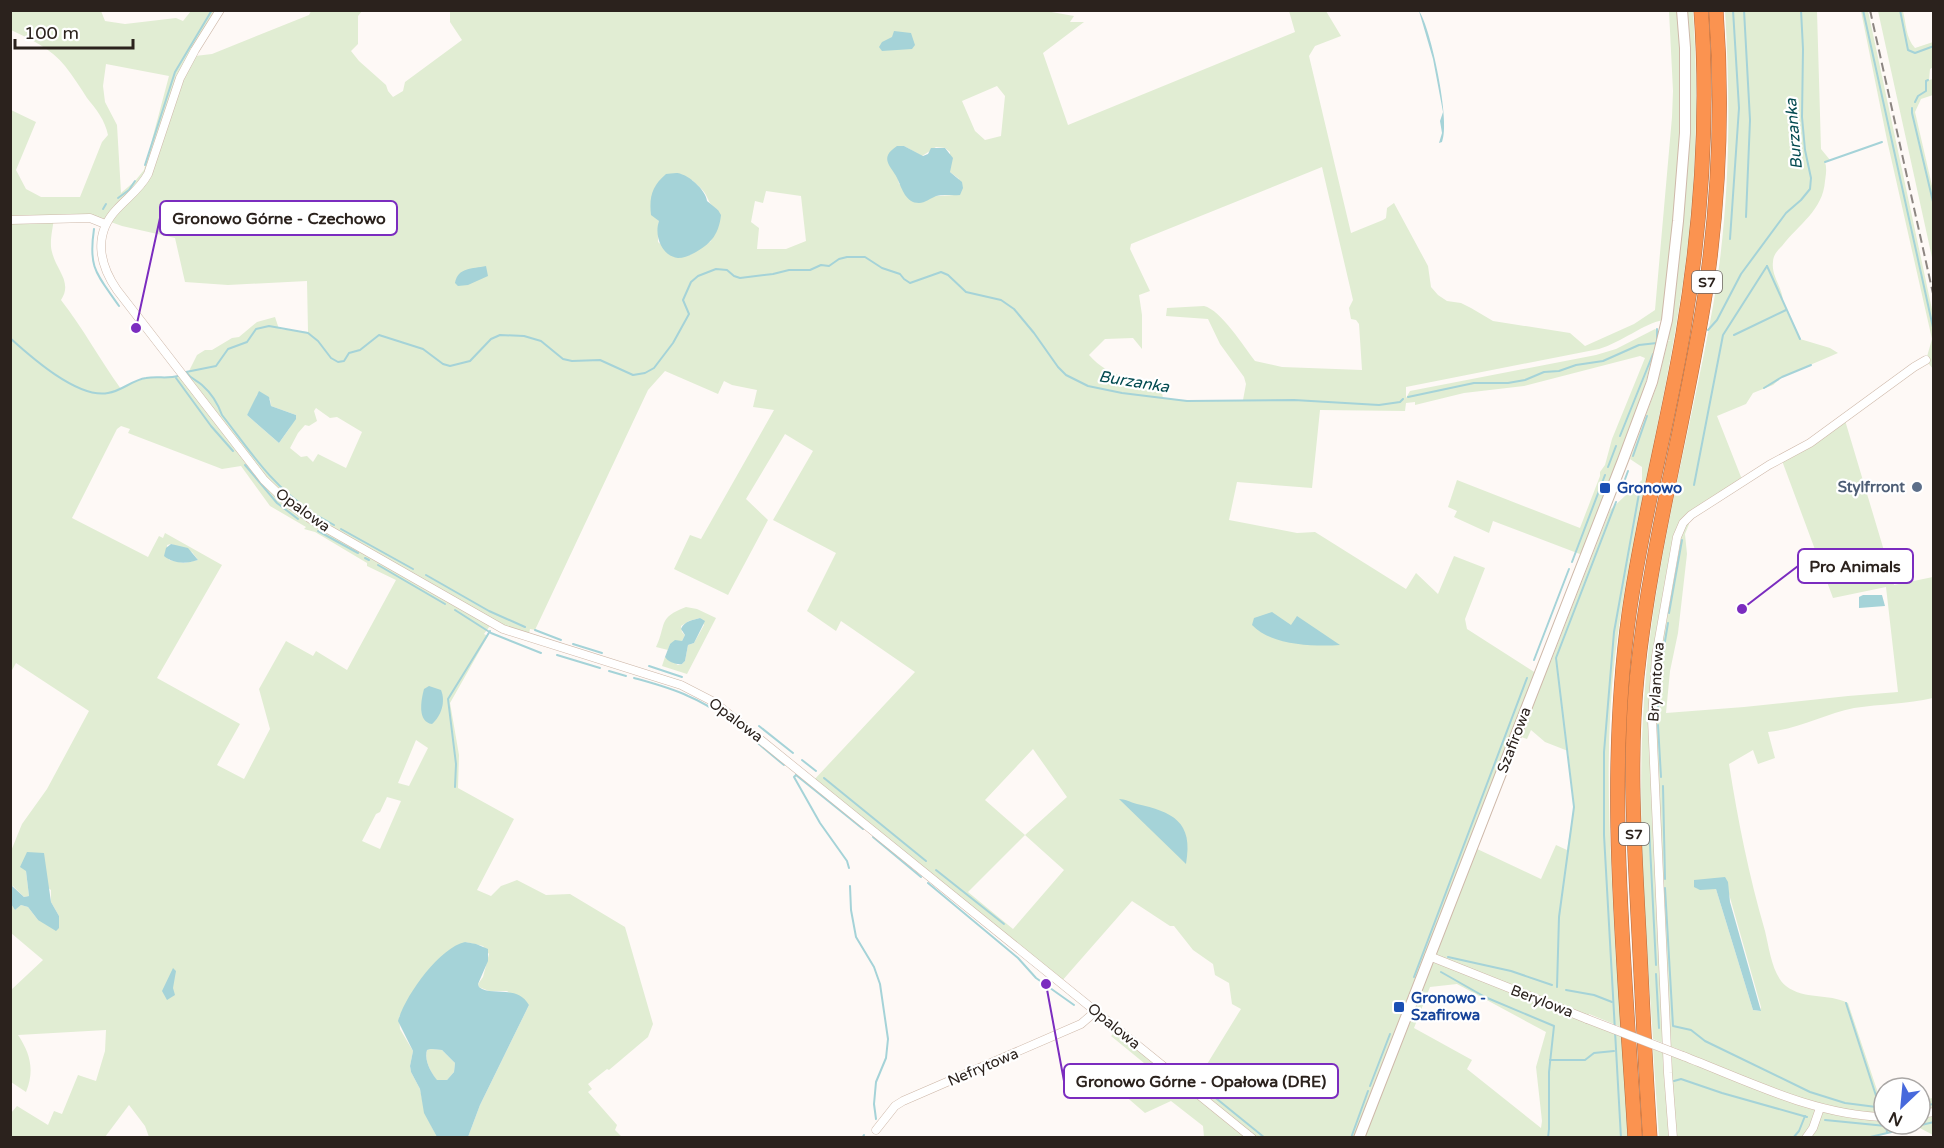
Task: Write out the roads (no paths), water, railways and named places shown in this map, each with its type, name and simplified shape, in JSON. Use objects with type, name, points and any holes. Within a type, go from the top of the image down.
[{"type":"highway","name":"S7","points":[[1635,1137],[1619,857],[1617,802],[1619,718],[1629,613],[1683,336],[1695,250],[1702,185],[1705,118],[1701,10]]},
{"type":"highway","name":"S7","points":[[1650,1137],[1633,801],[1637,678],[1645,614],[1695,354],[1712,238],[1720,127],[1716,10]]},
{"type":"street","points":[[10,220],[90,218],[105,224],[148,174],[183,71],[220,10]]},
{"type":"street","name":"Szafirowa","points":[[1359,1137],[1652,382],[1663,341],[1677,238],[1685,85],[1682,10]]},
{"type":"street","name":"Opalowa","points":[[105,224],[100,251],[106,273],[264,480],[294,508],[503,629],[681,685],[714,702],[1252,1137]]},
{"type":"street","name":"Brylantowa","points":[[1673,1137],[1652,719],[1656,656],[1677,537],[1683,523],[1691,515],[1769,465],[1810,443],[1926,360]]},
{"type":"street","name":"Berylowa","points":[[1430,956],[1820,1108]]},
{"type":"street","name":"Nefrytowa","points":[[876,1130],[903,1101],[1081,1024],[1096,1011]]},
{"type":"street","points":[[1806,1137],[1815,1123],[1820,1108],[1872,1116]]},
{"type":"water","points":[[1419,11],[1429,36],[1442,97],[1444,116],[1444,132],[1442,142],[1439,143],[1442,133],[1440,121],[1443,112],[1433,59]]},
{"type":"water","points":[[894,31],[911,33],[915,45],[912,49],[882,51],[879,47],[882,42],[892,37]]},
{"type":"water","points":[[897,146],[904,146],[923,156],[928,154],[931,148],[945,148],[953,158],[950,172],[962,182],[963,188],[960,195],[936,196],[921,203],[911,201],[905,195],[888,163],[888,155]]},
{"type":"water","points":[[679,173],[689,178],[701,189],[707,201],[721,215],[716,232],[706,245],[690,255],[678,258],[663,249],[657,232],[659,221],[651,215],[652,192],[666,174]]},
{"type":"water","points":[[486,266],[488,276],[468,285],[458,286],[455,283],[462,271]]},
{"type":"water","points":[[259,391],[269,397],[271,406],[296,415],[296,419],[279,443],[247,415]]},
{"type":"water","points":[[171,544],[188,548],[198,560],[180,562],[168,559],[164,556],[166,548]]},
{"type":"water","points":[[1882,595],[1885,606],[1859,608],[1859,597]]},
{"type":"water","points":[[1272,612],[1291,625],[1297,616],[1340,645],[1318,646],[1281,641],[1260,632],[1252,625],[1254,618]]},
{"type":"water","points":[[700,618],[705,621],[694,643],[688,645],[685,661],[680,664],[668,660],[665,657],[670,644],[675,640],[682,641],[685,635],[681,629],[682,626]]},
{"type":"water","points":[[429,686],[441,690],[443,699],[440,713],[432,724],[424,719],[421,710],[424,689]]},
{"type":"water","points":[[1119,799],[1161,811],[1178,821],[1187,838],[1186,864]]},
{"type":"water","points":[[27,852],[44,853],[51,902],[59,916],[59,928],[56,931],[38,920],[28,907],[21,905],[15,910],[11,904],[12,886],[24,897],[29,896],[26,871],[20,867]]},
{"type":"water","points":[[1725,877],[1761,1011],[1753,1010],[1716,889],[1700,890],[1694,887],[1694,880]]},
{"type":"water","points":[[465,942],[488,949],[488,961],[478,984],[479,987],[484,990],[518,995],[529,1005],[480,1105],[468,1137],[437,1137],[424,1113],[420,1089],[411,1072],[413,1051],[398,1021],[408,999],[424,974],[455,946]],"holes":[[[427,1050],[442,1050],[455,1063],[454,1072],[447,1080],[437,1080],[427,1062]]]},
{"type":"water","points":[[173,968],[176,971],[173,988],[175,995],[167,1000],[162,991]]},
{"type":"waterway","points":[[145,165],[175,72],[212,10]]},
{"type":"waterway","points":[[1730,239],[1739,108],[1733,10]]},
{"type":"waterway","points":[[1744,10],[1750,120],[1746,217]]},
{"type":"waterway","name":"Burzanka","points":[[1708,330],[1717,320],[1741,274],[1786,213],[1810,189],[1811,178],[1805,150],[1802,117],[1801,10]]},
{"type":"waterway","points":[[1863,10],[1934,332]]},
{"type":"waterway","points":[[1900,10],[1908,50],[1915,53],[1934,46]]},
{"type":"waterway","points":[[1915,102],[1918,96],[1926,91],[1928,80]]},
{"type":"waterway","points":[[1912,108],[1934,206]]},
{"type":"waterway","points":[[1825,162],[1882,142]]},
{"type":"waterway","points":[[118,198],[129,190],[135,181]]},
{"type":"waterway","points":[[103,209],[106,204]]},
{"type":"waterway","points":[[94,229],[93,263],[119,306]]},
{"type":"waterway","name":"Burzanka","points":[[311,511],[273,479],[222,415],[208,391],[186,372],[216,366],[228,349],[247,342],[256,329],[269,326],[308,333],[318,341],[331,358],[338,362],[344,361],[349,353],[360,350],[379,335],[423,349],[443,364],[450,366],[470,361],[491,339],[500,335],[524,336],[541,341],[563,359],[600,360],[633,375],[645,373],[654,368],[673,343],[689,314],[683,300],[691,282],[698,276],[716,269],[727,270],[740,278],[789,270],[810,270],[821,265],[829,266],[847,257],[865,257],[882,268],[900,274],[910,283],[941,272],[948,275],[966,292],[1001,300],[1014,309],[1066,375],[1088,386],[1122,393],[1187,401],[1294,400],[1379,405],[1400,402],[1403,399]]},
{"type":"waterway","points":[[1767,266],[1800,339]]},
{"type":"waterway","points":[[1694,485],[1723,335],[1767,266]]},
{"type":"waterway","points":[[1734,335],[1786,310]]},
{"type":"waterway","name":"Burzanka","points":[[1408,397],[1474,383],[1508,383],[1525,380],[1544,372],[1603,361],[1639,345],[1657,343],[1657,329]]},
{"type":"waterway","name":"Burzanka","points":[[10,338],[56,375],[83,390],[96,393],[113,392],[146,378],[178,376]]},
{"type":"waterway","points":[[1620,436],[1653,354]]},
{"type":"waterway","points":[[1764,388],[1782,377],[1811,365]]},
{"type":"waterway","points":[[176,378],[211,426],[233,451]]},
{"type":"waterway","points":[[1633,456],[1647,416]]},
{"type":"waterway","points":[[1608,467],[1616,446]]},
{"type":"waterway","points":[[245,465],[277,503],[298,519]]},
{"type":"waterway","points":[[1624,482],[1628,471]]},
{"type":"waterway","points":[[1572,562],[1605,475]]},
{"type":"waterway","points":[[1621,1138],[1604,835],[1604,752],[1614,632],[1640,488]]},
{"type":"waterway","points":[[1557,987],[1559,917],[1574,807],[1556,658],[1616,502]]},
{"type":"waterway","points":[[318,516],[334,525]]},
{"type":"waterway","points":[[341,529],[413,569]]},
{"type":"waterway","points":[[318,531],[358,553]]},
{"type":"waterway","points":[[1669,613],[1682,540]]},
{"type":"waterway","points":[[365,558],[369,560]]},
{"type":"waterway","points":[[378,565],[445,604]]},
{"type":"waterway","points":[[1534,660],[1569,569]]},
{"type":"waterway","points":[[426,575],[489,611],[525,627]]},
{"type":"waterway","points":[[455,610],[491,633],[541,653]]},
{"type":"waterway","points":[[1661,665],[1668,623]]},
{"type":"waterway","points":[[535,630],[561,640]]},
{"type":"waterway","points":[[455,787],[456,764],[448,699],[490,631]]},
{"type":"waterway","points":[[573,644],[602,653]]},
{"type":"waterway","points":[[557,655],[600,668]]},
{"type":"waterway","points":[[649,666],[682,677]]},
{"type":"waterway","points":[[609,671],[626,676]]},
{"type":"waterway","points":[[1658,709],[1660,674]]},
{"type":"waterway","points":[[634,678],[701,702],[738,727],[784,765]]},
{"type":"waterway","points":[[1414,977],[1527,678]]},
{"type":"waterway","points":[[1658,725],[1661,777]]},
{"type":"waterway","points":[[759,726],[793,753]]},
{"type":"waterway","points":[[802,760],[816,771]]},
{"type":"waterway","points":[[796,775],[794,777],[820,823],[847,861],[849,868]]},
{"type":"waterway","points":[[796,775],[863,829]]},
{"type":"waterway","points":[[824,778],[926,861]]},
{"type":"waterway","points":[[1663,786],[1665,879]]},
{"type":"waterway","points":[[1649,826],[1656,965]]},
{"type":"waterway","points":[[873,837],[921,877]]},
{"type":"waterway","points":[[936,870],[1004,924]]},
{"type":"waterway","points":[[928,883],[1018,958],[1036,978],[1074,1005]]},
{"type":"waterway","points":[[850,886],[851,910],[856,937],[874,967],[880,984],[888,1039],[886,1058],[876,1082],[874,1104],[876,1119]]},
{"type":"waterway","points":[[1665,888],[1673,1026],[1691,1030],[1705,1041],[1810,1092],[1845,1103],[1872,1106]]},
{"type":"waterway","points":[[1448,957],[1511,971],[1552,985]]},
{"type":"waterway","points":[[1441,972],[1485,997],[1554,1026],[1549,1072],[1548,1138]]},
{"type":"waterway","points":[[1656,974],[1659,1028]]},
{"type":"waterway","points":[[1566,990],[1594,995],[1612,1002]]},
{"type":"waterway","points":[[1846,1003],[1872,1083]]},
{"type":"waterway","points":[[1370,1086],[1390,1034]]},
{"type":"waterway","points":[[1550,1060],[1585,1060],[1594,1053],[1614,1051]]},
{"type":"waterway","points":[[1674,1081],[1681,1079],[1807,1117]]},
{"type":"waterway","points":[[1196,1082],[1265,1138]]},
{"type":"waterway","points":[[1351,1138],[1368,1091]]},
{"type":"waterway","points":[[1793,1138],[1799,1131],[1805,1116]]},
{"type":"waterway","points":[[1825,1120],[1872,1125]]},
{"type":"waterway","points":[[1866,1138],[1934,1122]]},
{"type":"railway","points":[[1870,10],[1934,298]]},
{"type":"place","name":"Gronowo Górne - Czechowo","points":[[136,328]]},
{"type":"place","name":"Stylfrront","points":[[1917,487]]},
{"type":"place","name":"Gronowo","points":[[1605,488]]},
{"type":"place","name":"Pro Animals","points":[[1742,609]]},
{"type":"place","name":"Gronowo Górne - Opałowa (DRE)","points":[[1046,984]]},
{"type":"place","name":"Gronowo - Szafirowa","points":[[1399,1007]]}]
